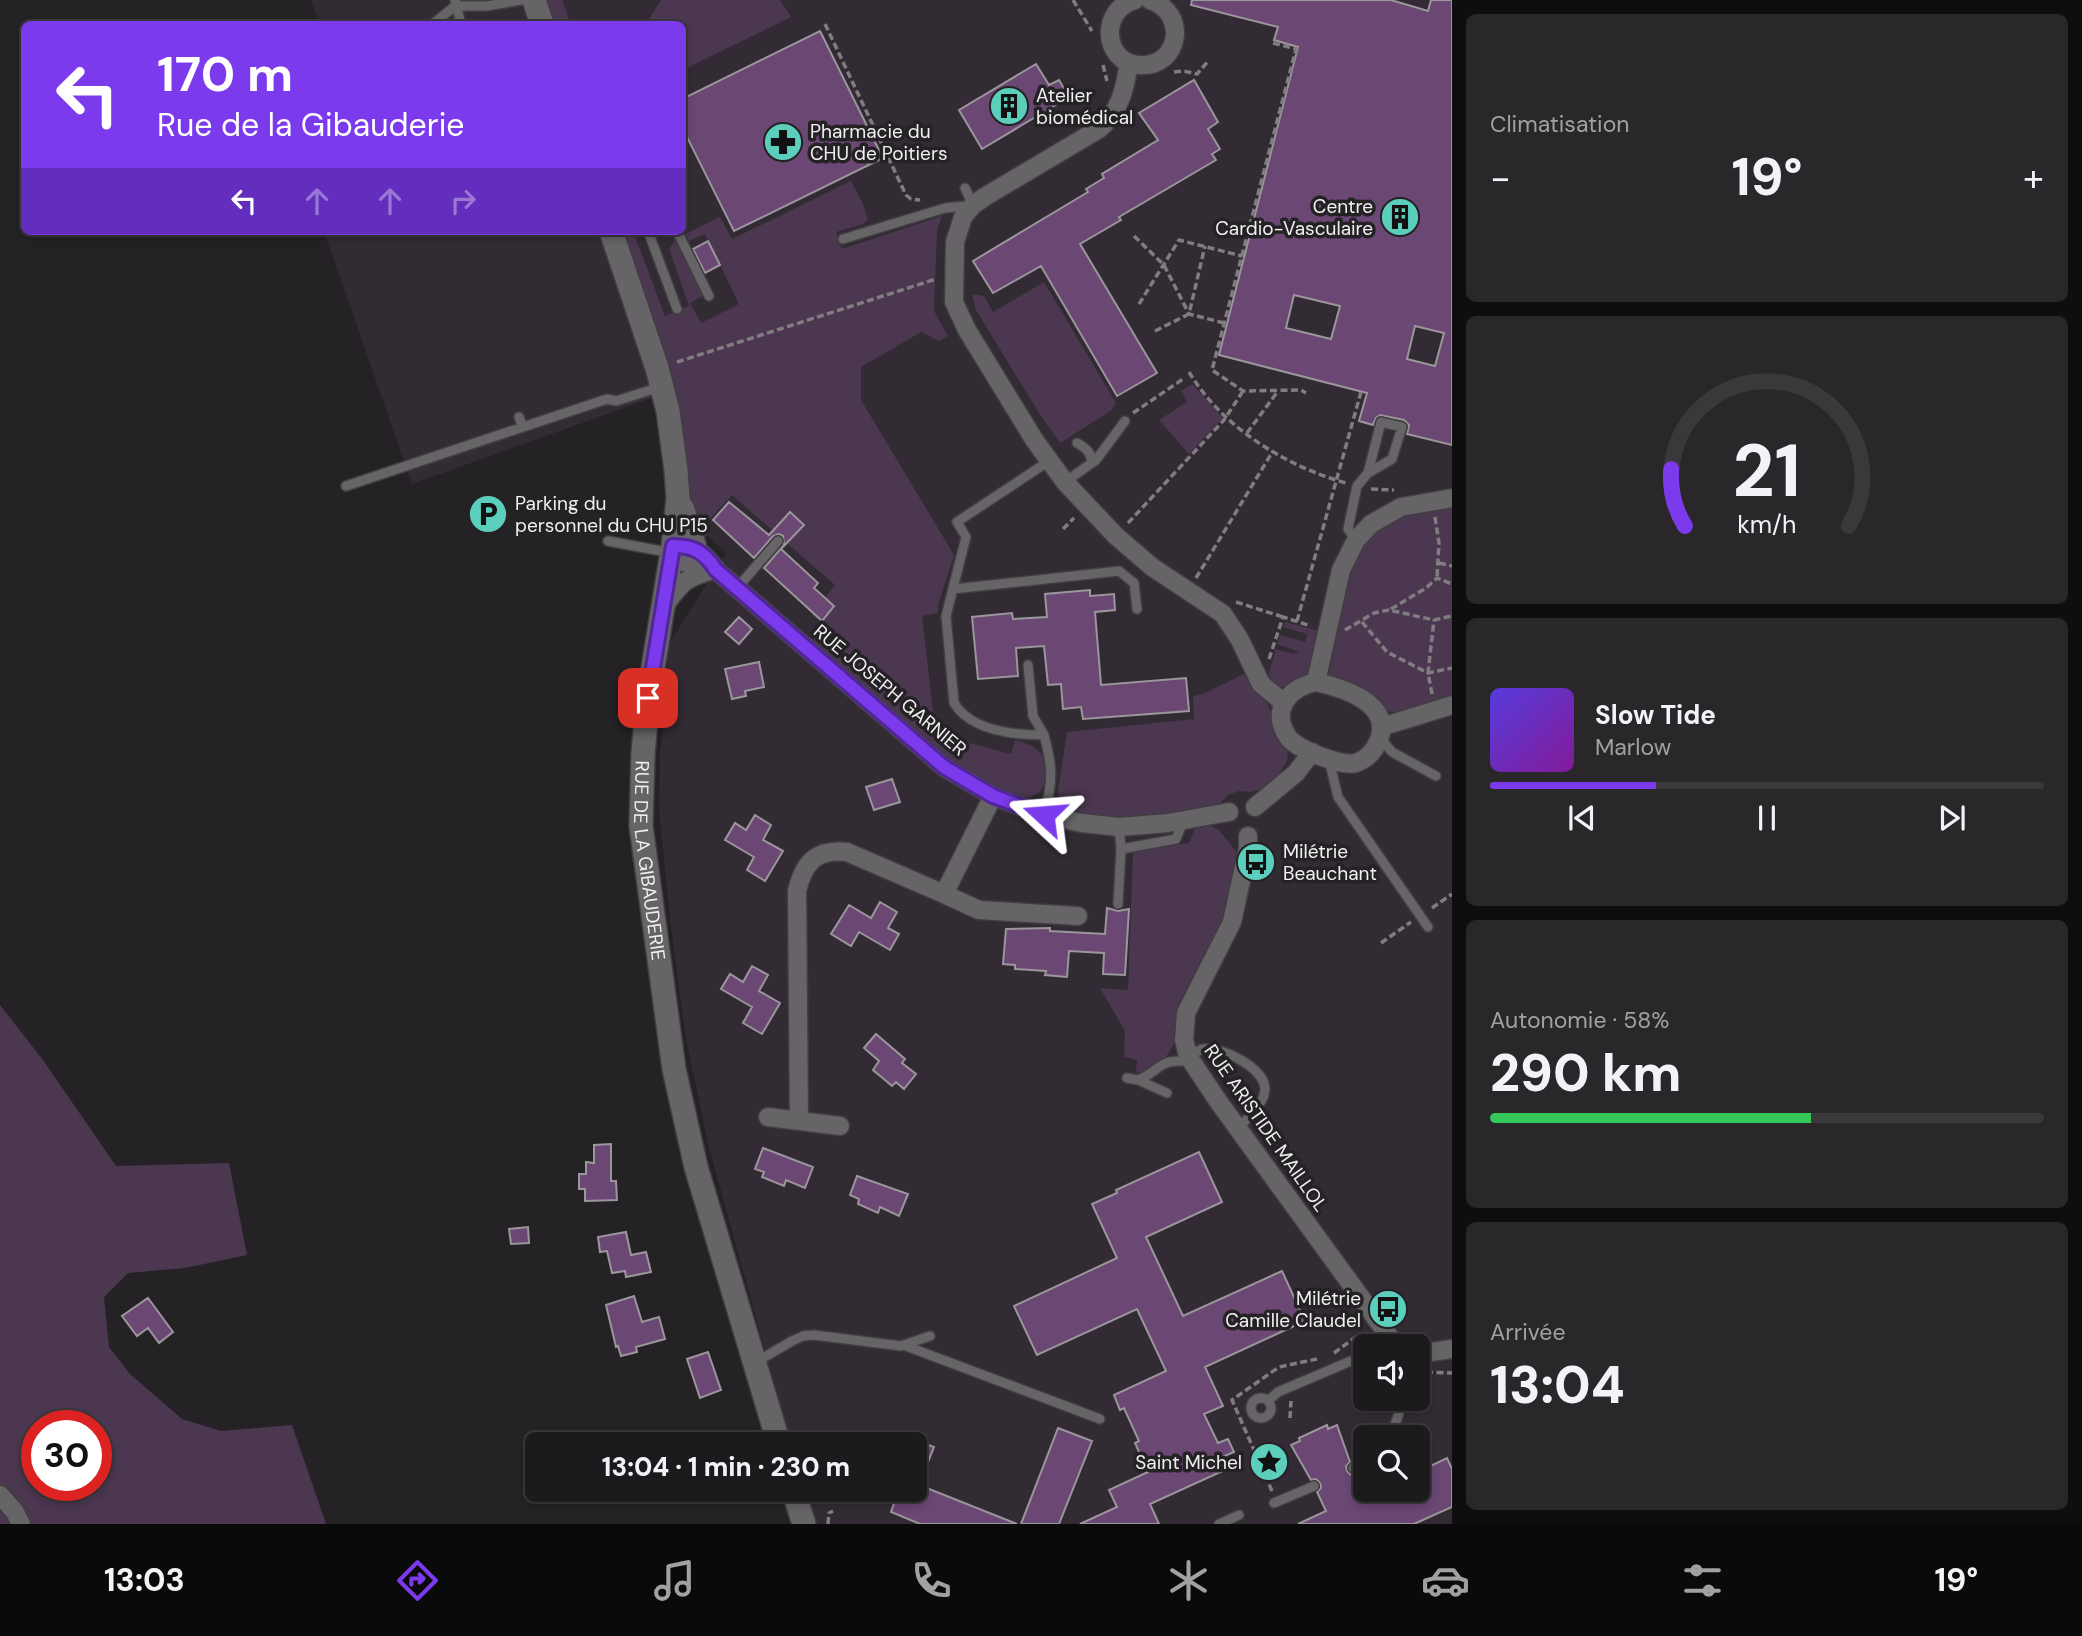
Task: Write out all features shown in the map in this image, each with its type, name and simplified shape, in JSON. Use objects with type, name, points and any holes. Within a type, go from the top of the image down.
[{"type":"street","points":[[534,0],[541,21]]},
{"type":"street","points":[[1125,2],[1111,21],[1110,40],[1118,55],[1129,63],[1150,64],[1167,54],[1173,45],[1175,25],[1161,2]]},
{"type":"street","points":[[1129,63],[1125,86],[1110,120],[1099,130],[974,205],[963,216],[958,229],[954,302],[967,330],[1065,482],[1116,537],[1153,567],[1223,614],[1240,640],[1261,684],[1284,703]]},
{"type":"street","name":"RUE DE LA GIBAUDERIE","points":[[612,235],[662,386],[674,443],[678,498],[648,698],[641,826],[674,1069],[691,1147],[775,1432]]},
{"type":"street","points":[[672,552],[698,549],[685,508],[678,498]]},
{"type":"street","points":[[1316,682],[1341,569],[1356,540],[1371,524],[1401,507],[1452,498]]},
{"type":"street","name":"RUE JOSEPH GARNIER","points":[[698,549],[737,588],[944,767],[993,796],[1044,815],[1119,827],[1229,812]]},
{"type":"street","points":[[672,552],[716,569]]},
{"type":"street","points":[[663,607],[692,575],[716,569]]},
{"type":"street","points":[[1316,682],[1363,699],[1373,706],[1380,733],[1374,750],[1356,763],[1344,764],[1320,755],[1289,739],[1283,727],[1281,715],[1291,692],[1303,684],[1316,682]]},
{"type":"street","points":[[1380,733],[1445,706]]},
{"type":"street","points":[[1255,807],[1320,755]]},
{"type":"street","points":[[944,894],[993,796]]},
{"type":"street","name":"RUE ARISTIDE MAILLOL","points":[[1248,836],[1248,848],[1232,922],[1186,1013],[1185,1059],[1238,1128],[1384,1334]]},
{"type":"street","points":[[799,1121],[797,891],[807,865],[819,855],[833,851],[847,852],[979,910],[1078,916]]},
{"type":"street","points":[[768,1117],[840,1126]]},
{"type":"street","points":[[1430,1352],[1452,1349]]},
{"type":"street","points":[[0,1495],[15,1512],[21,1524]]},
{"type":"street","points":[[797,1502],[804,1524]]},
{"type":"lane","points":[[436,21],[455,3],[487,6],[521,0]]},
{"type":"lane","points":[[455,3],[460,21]]},
{"type":"lane","points":[[843,239],[945,208],[974,205],[965,188]]},
{"type":"lane","points":[[650,235],[677,309]]},
{"type":"lane","points":[[679,235],[709,296]]},
{"type":"lane","points":[[346,486],[523,427],[563,408],[607,397],[616,401],[662,386]]},
{"type":"lane","points":[[519,417],[523,427]]},
{"type":"lane","points":[[1065,482],[1093,463],[1125,421]]},
{"type":"lane","points":[[1356,540],[1348,529],[1357,486],[1368,473],[1392,459],[1402,427],[1381,422],[1368,473]]},
{"type":"lane","points":[[1077,443],[1091,455],[1093,463]]},
{"type":"lane","points":[[1044,735],[1021,735],[973,722],[961,715],[954,703],[946,616],[967,537],[957,522],[1049,461]]},
{"type":"lane","points":[[608,541],[672,552]]},
{"type":"lane","points":[[737,588],[778,541]]},
{"type":"lane","points":[[953,589],[1119,571],[1134,583],[1137,609]]},
{"type":"lane","points":[[1028,665],[1033,716],[1044,735],[1052,762],[1051,788],[1044,815]]},
{"type":"lane","points":[[1380,733],[1392,752],[1436,776]]},
{"type":"lane","points":[[1320,755],[1338,797],[1428,927]]},
{"type":"lane","points":[[1121,849],[1176,839],[1184,820]]},
{"type":"lane","points":[[1118,904],[1121,849],[1119,827]]},
{"type":"lane","points":[[1138,1080],[1168,1061],[1185,1059],[1201,1049],[1220,1051],[1244,1062],[1265,1087],[1262,1099],[1238,1128]]},
{"type":"lane","points":[[1127,1078],[1167,1093]]},
{"type":"lane","points":[[753,1364],[803,1336],[906,1346],[1100,1419]]},
{"type":"lane","points":[[906,1346],[930,1336]]},
{"type":"lane","points":[[1268,1401],[1278,1392],[1353,1360]]},
{"type":"lane","points":[[1274,1503],[1314,1486]]},
{"type":"lane","points":[[1219,1524],[1239,1515]]},
{"type":"path","points":[[825,24],[906,195],[917,201],[930,199]]},
{"type":"path","points":[[1273,43],[1296,49],[1212,370],[1243,391],[1301,390],[1306,393]]},
{"type":"path","points":[[1134,236],[1164,265],[1189,314]]},
{"type":"path","points":[[1139,304],[1179,240],[1242,256]]},
{"type":"path","points":[[1189,314],[1205,246]]},
{"type":"path","points":[[675,363],[939,279]]},
{"type":"path","points":[[1155,331],[1189,314],[1224,323]]},
{"type":"path","points":[[1189,372],[1226,417],[1296,464],[1357,486],[1377,490],[1403,489]]},
{"type":"path","points":[[1125,421],[1183,379]]},
{"type":"path","points":[[1116,537],[1226,417],[1243,391]]},
{"type":"path","points":[[1247,433],[1278,391]]},
{"type":"path","points":[[1297,621],[1362,392]]},
{"type":"path","points":[[1188,591],[1273,451]]},
{"type":"path","points":[[1236,602],[1341,632],[1374,613],[1389,610],[1426,588],[1437,578],[1439,543],[1432,501]]},
{"type":"path","points":[[1063,528],[1075,518]]},
{"type":"path","points":[[1439,563],[1452,566]]},
{"type":"path","points":[[1437,578],[1452,584]]},
{"type":"path","points":[[1389,610],[1434,620],[1452,616]]},
{"type":"path","points":[[1268,663],[1283,617]]},
{"type":"path","points":[[1434,620],[1429,673],[1433,700],[1445,706]]},
{"type":"path","points":[[1362,622],[1387,652],[1429,673],[1452,668]]},
{"type":"path","points":[[1430,1372],[1452,1373]]},
{"type":"path","points":[[828,1524],[827,1517],[833,1511]]},
{"type":"shaded area","points":[[311,0],[1452,0],[1452,1524],[814,1524],[808,1502],[927,1502],[927,1432],[788,1432],[708,1144],[685,1033],[670,919],[659,808],[660,756],[669,644],[726,553],[704,533],[680,388],[412,484],[325,235],[686,235],[686,21],[318,21]]},
{"type":"shaded area","points":[[547,0],[562,0],[570,21],[554,21]]},
{"type":"shaded area","points":[[661,0],[780,0],[791,17],[686,69],[686,21],[648,21]]},
{"type":"shaded area","points":[[851,181],[868,220],[836,232],[842,249],[942,216],[937,230],[934,311],[948,336],[939,341],[921,332],[861,367],[861,400],[954,555],[938,605],[938,613],[922,616],[933,712],[962,741],[1011,754],[1015,740],[1040,752],[1047,765],[1047,773],[1040,792],[1025,798],[1016,796],[1005,793],[970,773],[942,754],[813,641],[826,626],[812,614],[835,585],[732,495],[704,525],[707,536],[700,539],[690,513],[621,235],[635,235],[665,316],[689,306],[671,254],[670,248],[675,239],[703,296],[690,303],[701,323],[739,304],[705,234],[689,241],[686,234],[720,217],[732,239]]},
{"type":"shaded area","points":[[1044,282],[1116,403],[1112,410],[1060,443],[976,310],[972,294],[984,296],[993,312]]},
{"type":"shaded area","points":[[1192,384],[1223,418],[1189,454],[1159,420],[1187,402],[1181,391]]},
{"type":"shaded area","points":[[1452,507],[1452,697],[1390,712],[1332,678],[1329,673],[1352,565],[1366,542],[1383,525],[1403,515]]},
{"type":"shaded area","points":[[1285,622],[1319,631],[1311,669],[1300,682],[1280,687],[1268,676],[1276,649],[1292,654],[1299,652],[1277,644],[1280,635],[1305,642],[1307,634],[1283,627]]},
{"type":"shaded area","points":[[1244,674],[1267,703],[1288,752],[1287,761],[1279,774],[1261,789],[1239,791],[1228,795],[1219,804],[1146,817],[1107,818],[1074,814],[1064,808],[1058,791],[1067,732],[1194,719],[1193,696],[1203,694]]},
{"type":"shaded area","points":[[1208,824],[1219,830],[1238,854],[1223,921],[1183,996],[1176,1016],[1174,1044],[1166,1057],[1144,1073],[1136,1072],[1137,1060],[1124,1057],[1125,1031],[1100,988],[1128,990],[1133,852],[1189,843],[1196,826]]},
{"type":"shaded area","points":[[0,1005],[43,1060],[116,1166],[229,1163],[247,1255],[185,1268],[128,1273],[104,1297],[109,1347],[130,1374],[182,1419],[221,1431],[292,1425],[326,1524],[0,1524]]},
{"type":"building","name":"Centre Cardio-Vasculaire","points":[[1192,0],[1391,0],[1428,11],[1431,0],[1452,0],[1452,445],[1407,434],[1409,425],[1404,420],[1380,415],[1373,425],[1359,421],[1367,393],[1219,355],[1298,47],[1274,40],[1278,27],[1191,5]],"holes":[[[1294,295],[1340,306],[1331,339],[1286,328]],[[1415,326],[1444,333],[1435,366],[1407,359]]]},
{"type":"building","name":"Pharmacie du CHU de Poitiers","points":[[820,31],[883,158],[734,231],[686,135],[686,97]]},
{"type":"building","name":"Atelier biomédical","points":[[1036,64],[1049,85],[1059,80],[1069,97],[982,149],[959,110]]},
{"type":"building","points":[[1194,80],[1218,122],[1208,129],[1220,149],[1212,154],[1216,160],[1119,217],[1121,220],[1080,244],[1157,373],[1117,396],[1041,266],[993,293],[973,261],[1088,192],[1086,189],[1104,178],[1102,174],[1158,140],[1139,113]]},
{"type":"building","points":[[708,241],[720,265],[705,273],[693,249]]},
{"type":"building","points":[[729,502],[769,535],[790,512],[804,525],[781,549],[818,583],[814,588],[834,606],[822,621],[764,568],[784,545],[783,536],[773,536],[754,558],[713,520]]},
{"type":"building","points":[[1090,590],[1090,596],[1114,594],[1115,610],[1095,612],[1101,685],[1186,678],[1189,711],[1083,719],[1081,707],[1063,709],[1061,684],[1048,685],[1044,646],[1016,648],[1018,676],[978,679],[972,617],[1012,613],[1013,619],[1047,617],[1045,594]]},
{"type":"building","points":[[739,617],[752,629],[739,644],[725,632]]},
{"type":"building","points":[[759,662],[764,687],[745,691],[746,696],[732,699],[725,669]]},
{"type":"building","points":[[892,779],[900,802],[874,810],[866,787]]},
{"type":"building","points":[[755,815],[771,825],[763,840],[783,851],[765,881],[747,870],[754,857],[725,840],[735,823],[746,830]]},
{"type":"building","points":[[880,902],[897,912],[888,928],[899,934],[890,950],[859,932],[851,946],[831,934],[849,905],[871,918]]},
{"type":"building","points":[[1107,908],[1118,911],[1129,909],[1125,975],[1103,974],[1104,953],[1069,951],[1067,977],[1045,975],[1046,971],[1015,969],[1015,965],[1003,964],[1006,929],[1050,928],[1050,931],[1105,934]]},
{"type":"building","points":[[752,966],[768,975],[759,991],[780,1003],[762,1034],[743,1023],[752,1007],[721,989],[730,974],[743,982]]},
{"type":"building","points":[[876,1034],[905,1059],[902,1063],[916,1074],[904,1089],[896,1082],[892,1086],[873,1070],[879,1061],[864,1048]]},
{"type":"building","points":[[611,1144],[611,1181],[616,1181],[617,1200],[585,1201],[585,1189],[579,1189],[579,1174],[586,1174],[586,1162],[594,1163],[594,1145]]},
{"type":"building","points":[[763,1148],[813,1167],[805,1188],[786,1180],[784,1186],[762,1177],[764,1172],[755,1169]]},
{"type":"building","points":[[1199,1152],[1222,1202],[1146,1237],[1183,1316],[1282,1271],[1305,1321],[1205,1367],[1223,1406],[1204,1414],[1218,1443],[1228,1439],[1234,1452],[1222,1457],[1227,1469],[1150,1504],[1159,1524],[1080,1524],[1117,1507],[1109,1490],[1148,1472],[1135,1443],[1139,1441],[1124,1408],[1120,1410],[1114,1395],[1166,1371],[1137,1309],[1037,1355],[1014,1306],[1117,1258],[1092,1204],[1117,1193],[1116,1190]]},
{"type":"building","points":[[857,1176],[908,1194],[899,1216],[880,1207],[878,1213],[858,1204],[859,1199],[850,1195]]},
{"type":"building","points":[[528,1227],[529,1243],[511,1244],[509,1229]]},
{"type":"building","points":[[626,1232],[631,1255],[646,1252],[651,1272],[626,1277],[625,1271],[612,1273],[607,1251],[600,1252],[598,1237]]},
{"type":"building","points":[[634,1296],[642,1322],[659,1317],[665,1339],[636,1347],[637,1352],[621,1356],[618,1346],[616,1347],[606,1305]]},
{"type":"building","points":[[148,1298],[173,1332],[159,1343],[148,1328],[137,1336],[122,1316]]},
{"type":"building","points":[[708,1352],[721,1390],[700,1398],[687,1359]]},
{"type":"building","points":[[1327,1425],[1328,1429],[1337,1425],[1350,1462],[1346,1466],[1347,1471],[1353,1475],[1353,1502],[1430,1502],[1430,1466],[1447,1458],[1452,1469],[1452,1507],[1414,1524],[1298,1524],[1326,1511],[1317,1492],[1321,1488],[1320,1483],[1316,1479],[1311,1480],[1291,1445],[1300,1441],[1299,1438]]},
{"type":"building","points":[[1058,1428],[1092,1441],[1059,1524],[1021,1524]]},
{"type":"building","points":[[927,1444],[934,1447],[927,1465]]},
{"type":"building","points":[[927,1488],[1017,1524],[920,1524],[891,1512],[894,1502],[927,1502]]},
{"type":"place","name":"Atelier biomédical","points":[[1009,106]]},
{"type":"place","name":"Pharmacie du CHU de Poitiers","points":[[783,142]]},
{"type":"place","name":"Centre Cardio-Vasculaire","points":[[1400,217]]},
{"type":"place","name":"Parking du personnel du CHU P15","points":[[488,514]]},
{"type":"place","name":"Milétrie Beauchant","points":[[1256,862]]},
{"type":"place","name":"Milétrie Camille Claudel","points":[[1388,1309]]},
{"type":"place","name":"Saint Michel","points":[[1269,1462]]},
{"type":"route","points":[[648,698],[673,546],[698,549],[716,570],[944,767],[993,796],[1044,815]]}]
